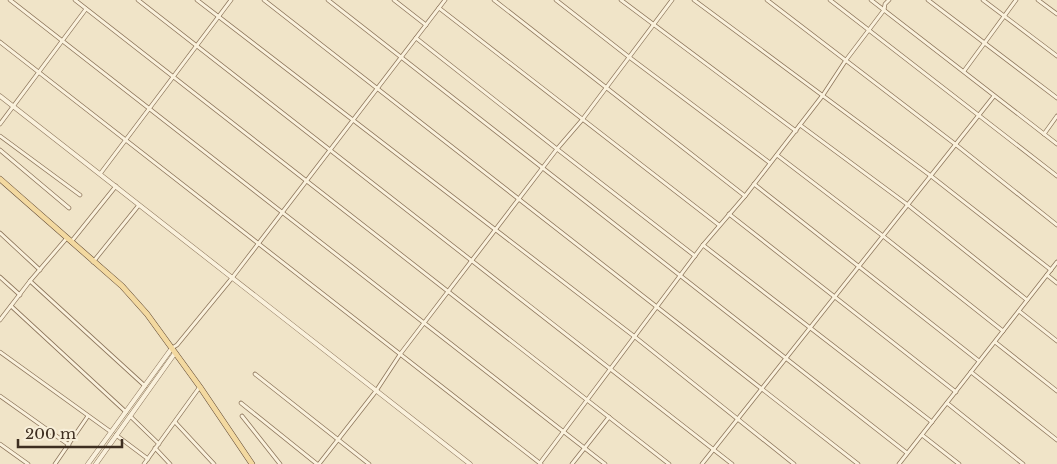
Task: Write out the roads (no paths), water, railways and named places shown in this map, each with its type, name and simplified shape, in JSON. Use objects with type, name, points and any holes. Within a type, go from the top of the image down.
[{"type":"main road","points":[[0,179],[128,293],[147,314],[200,387],[252,464]]},
{"type":"street","points":[[10,0],[605,464]]},
{"type":"street","points":[[75,0],[669,464]]},
{"type":"street","points":[[138,0],[732,464]]},
{"type":"street","points":[[197,0],[635,337],[794,464]]},
{"type":"street","points":[[100,174],[231,0]]},
{"type":"street","points":[[264,0],[520,198],[858,464]]},
{"type":"street","points":[[328,0],[908,453]]},
{"type":"street","points":[[394,0],[426,25]]},
{"type":"street","points":[[96,464],[177,344],[232,278],[445,0]]},
{"type":"street","points":[[494,0],[745,196]]},
{"type":"street","points":[[556,0],[629,58],[770,163]]},
{"type":"street","points":[[621,0],[796,131]]},
{"type":"street","points":[[241,403],[318,464],[376,391],[424,322],[557,149],[582,120],[672,0]]},
{"type":"street","points":[[694,0],[931,176],[1051,270]]},
{"type":"street","points":[[767,0],[956,144],[1057,225]]},
{"type":"street","points":[[830,0],[1057,176]]},
{"type":"street","points":[[871,0],[1057,144]]},
{"type":"street","points":[[0,42],[401,353],[540,464],[703,245],[745,196],[796,131],[884,10],[885,4],[889,0]]},
{"type":"street","points":[[928,0],[1057,98]]},
{"type":"street","points":[[983,0],[1057,56]]},
{"type":"street","points":[[964,71],[1016,0]]},
{"type":"street","points":[[1038,0],[1057,14]]},
{"type":"street","points":[[439,8],[719,225]]},
{"type":"street","points":[[0,124],[86,9]]},
{"type":"street","points":[[416,38],[696,256]]},
{"type":"street","points":[[0,96],[470,464]]},
{"type":"street","points":[[702,464],[994,96]]},
{"type":"street","points":[[1044,134],[1057,116]]},
{"type":"street","points":[[800,125],[908,206],[1028,300]]},
{"type":"street","points":[[0,136],[80,195]]},
{"type":"street","points":[[0,150],[69,208]]},
{"type":"street","points":[[777,155],[1003,331]]},
{"type":"street","points":[[754,184],[979,361]]},
{"type":"street","points":[[1,318],[30,281],[116,186]]},
{"type":"street","points":[[93,262],[140,204]]},
{"type":"street","points":[[729,214],[956,392]]},
{"type":"street","points":[[0,233],[40,270]]},
{"type":"street","points":[[703,245],[932,422]]},
{"type":"street","points":[[899,464],[1057,262]]},
{"type":"street","points":[[1047,275],[1057,283]]},
{"type":"street","points":[[0,277],[20,295]]},
{"type":"street","points":[[30,281],[145,386]]},
{"type":"street","points":[[11,306],[126,412]]},
{"type":"street","points":[[1019,310],[1057,341]]},
{"type":"street","points":[[995,342],[1057,392]]},
{"type":"street","points":[[88,464],[145,386],[174,351]]},
{"type":"street","points":[[0,352],[111,432]]},
{"type":"street","points":[[971,372],[1057,440]]},
{"type":"street","points":[[255,374],[369,464]]},
{"type":"street","points":[[144,464],[200,387]]},
{"type":"street","points":[[0,396],[69,445]]},
{"type":"street","points":[[947,403],[1023,464]]},
{"type":"street","points":[[56,464],[88,416]]},
{"type":"street","points":[[130,416],[159,444]]},
{"type":"street","points":[[242,416],[280,464]]},
{"type":"street","points":[[572,464],[609,417]]},
{"type":"street","points":[[175,422],[214,464]]},
{"type":"street","points":[[116,435],[148,458]]},
{"type":"street","points":[[922,435],[959,464]]},
{"type":"street","points":[[0,444],[28,464]]},
{"type":"street","points":[[156,448],[170,464]]}]
